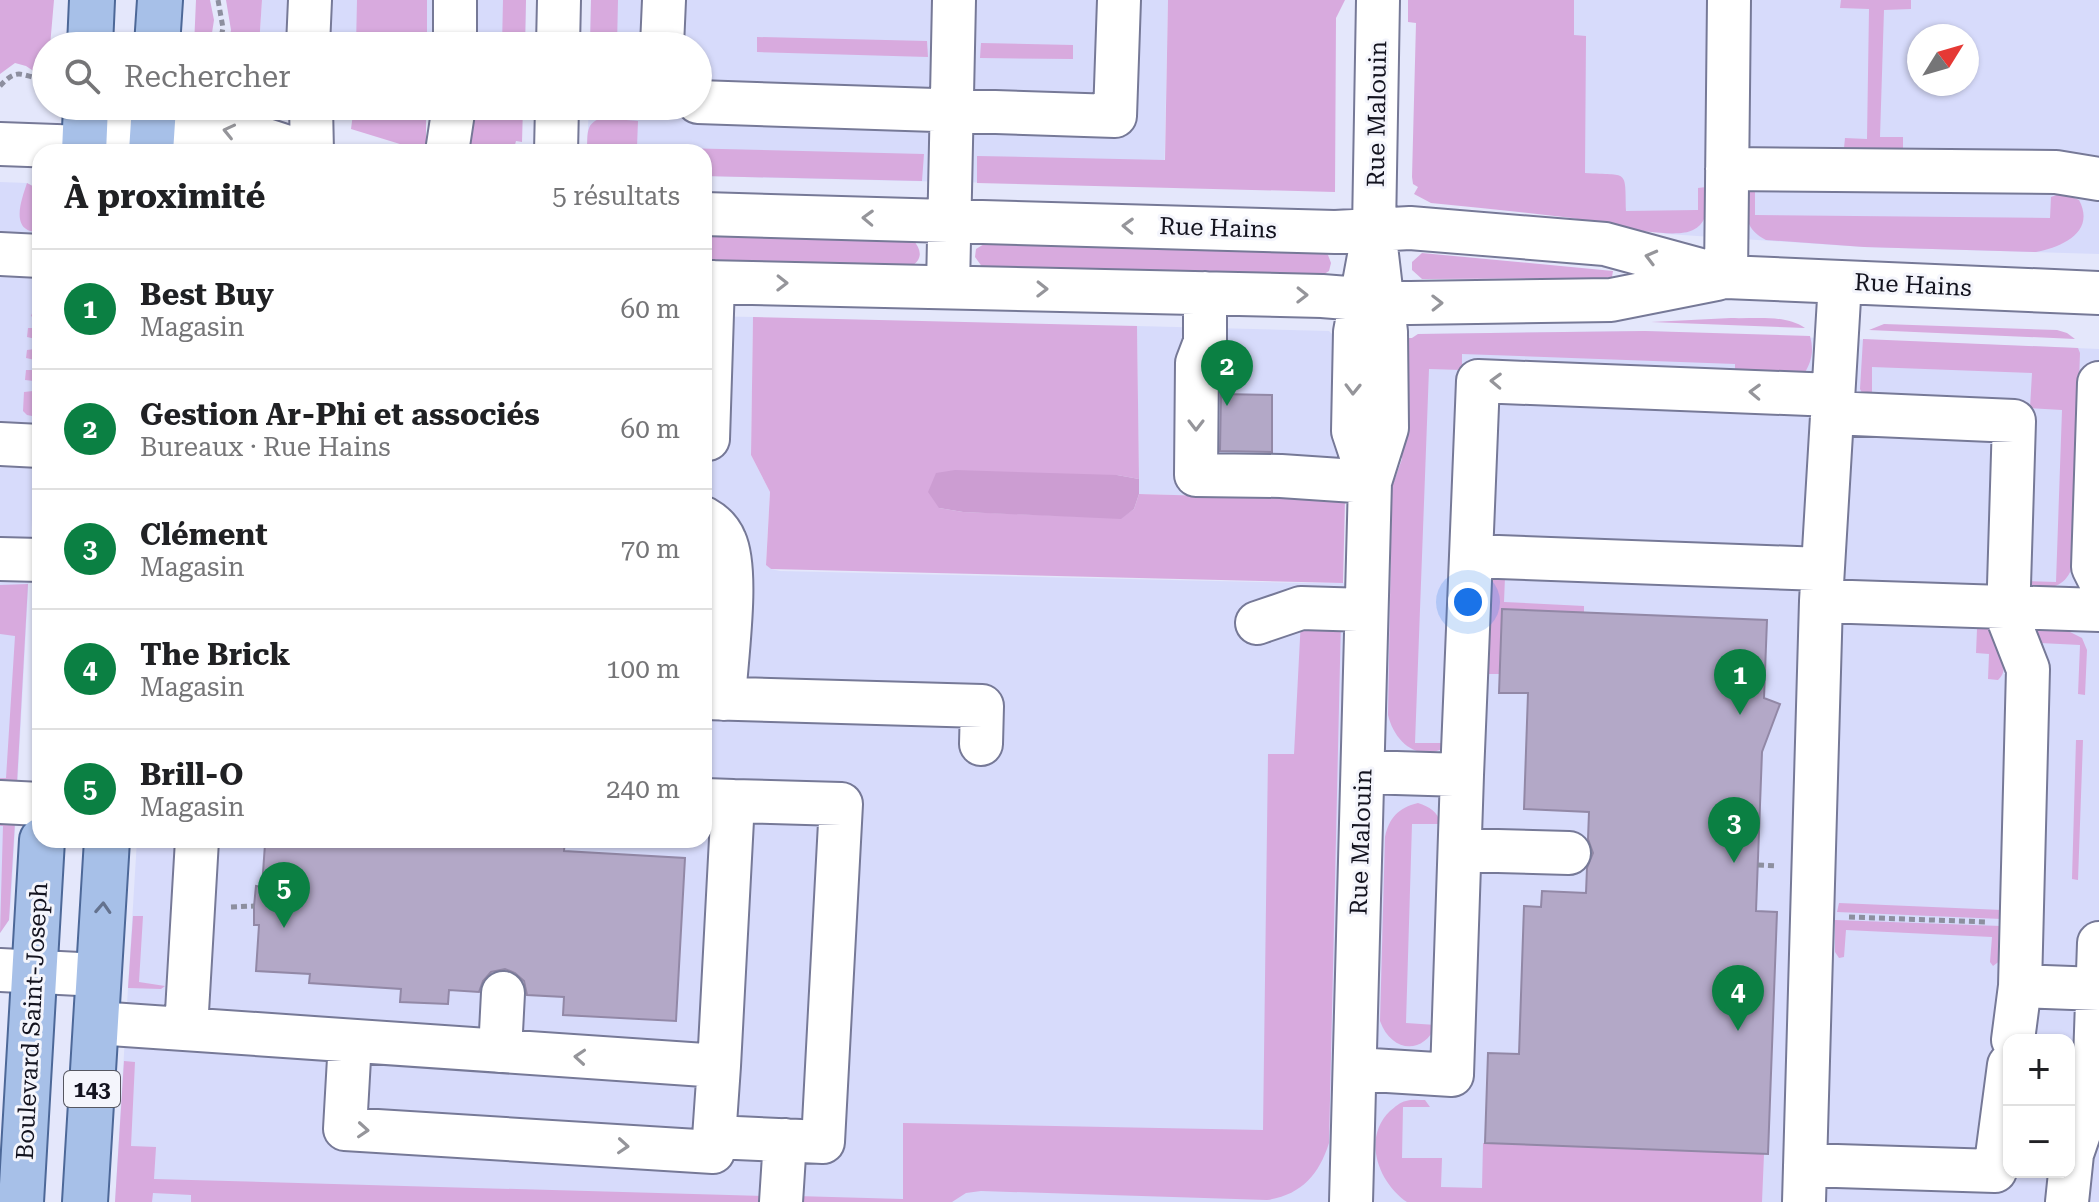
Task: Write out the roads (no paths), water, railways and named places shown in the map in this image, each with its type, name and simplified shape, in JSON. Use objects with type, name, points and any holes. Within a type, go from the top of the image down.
[{"type":"main road","points":[[91,32],[92,0]]},
{"type":"main road","points":[[158,32],[160,0]]},
{"type":"main road","name":"Boulevard Saint-Joseph","points":[[21,1202],[18,971],[41,848]]},
{"type":"main road","name":"143","points":[[85,1202],[107,848]]},
{"type":"street","points":[[309,32],[310,0]]},
{"type":"street","points":[[455,0],[455,32]]},
{"type":"street","points":[[558,32],[559,0]]},
{"type":"street","points":[[663,32],[664,0]]},
{"type":"street","points":[[948,287],[954,0]]},
{"type":"street","points":[[712,103],[1115,116],[1119,0]]},
{"type":"street","name":"Rue Malouin","points":[[1351,1202],[1370,482],[1353,431],[1355,332],[1372,300],[1378,0]]},
{"type":"street","points":[[1726,277],[1729,0]]},
{"type":"street","points":[[311,120],[312,144]]},
{"type":"street","points":[[448,144],[452,120]]},
{"type":"street","points":[[556,144],[557,120]]},
{"type":"street","points":[[56,144],[179,124],[196,124],[272,144]]},
{"type":"street","points":[[1,152],[32,147]]},
{"type":"street","points":[[1727,169],[2051,172],[2099,179]]},
{"type":"street","name":"Rue Hains","points":[[712,214],[1335,232],[1410,228],[1605,244],[1726,277],[2099,293]]},
{"type":"street","points":[[0,254],[32,256]]},
{"type":"street","name":"Rue Hains","points":[[712,282],[1205,293],[1410,303],[1611,300],[1726,277]]},
{"type":"street","points":[[1840,282],[1822,585],[1804,1183],[1995,1171],[2004,1106]]},
{"type":"street","points":[[1205,293],[1205,342],[1197,363],[1196,475],[1281,476],[1370,482]]},
{"type":"street","points":[[1355,1069],[1452,1075],[1478,381],[1833,404],[2014,421],[2008,618],[2028,669],[2020,986],[2014,1034]]},
{"type":"street","points":[[2099,383],[2093,567],[2099,579]]},
{"type":"street","points":[[0,444],[32,446]]},
{"type":"street","points":[[712,524],[725,539],[732,572],[714,699],[982,706],[981,744]]},
{"type":"street","points":[[1471,556],[1822,585],[2009,606],[2099,610]]},
{"type":"street","points":[[0,559],[32,560]]},
{"type":"street","points":[[1257,623],[1301,608],[1366,610]]},
{"type":"street","points":[[1363,772],[1462,775]]},
{"type":"street","points":[[350,1041],[345,1129],[713,1152],[714,1137],[719,1066],[718,800],[841,804],[823,1142],[714,1137]]},
{"type":"street","points":[[0,802],[32,804]]},
{"type":"street","points":[[186,1029],[197,848]]},
{"type":"street","points":[[1460,850],[1569,853]]},
{"type":"street","points":[[2067,1202],[2072,1154],[2097,1097],[2099,943]]},
{"type":"street","points":[[18,971],[99,975]]},
{"type":"street","points":[[2020,986],[2098,989]]},
{"type":"street","points":[[500,1051],[503,993]]},
{"type":"street","points":[[96,1023],[719,1066]]},
{"type":"street","points":[[781,1202],[785,1140]]},
{"type":"place","name":"Gestion Ar-Phi et associés","points":[[1227,406]]},
{"type":"place","name":"Best Buy","points":[[1740,715]]},
{"type":"place","name":"Clément","points":[[1734,863]]},
{"type":"place","name":"Brill-O","points":[[284,928]]},
{"type":"place","name":"The Brick","points":[[1738,1031]]}]
